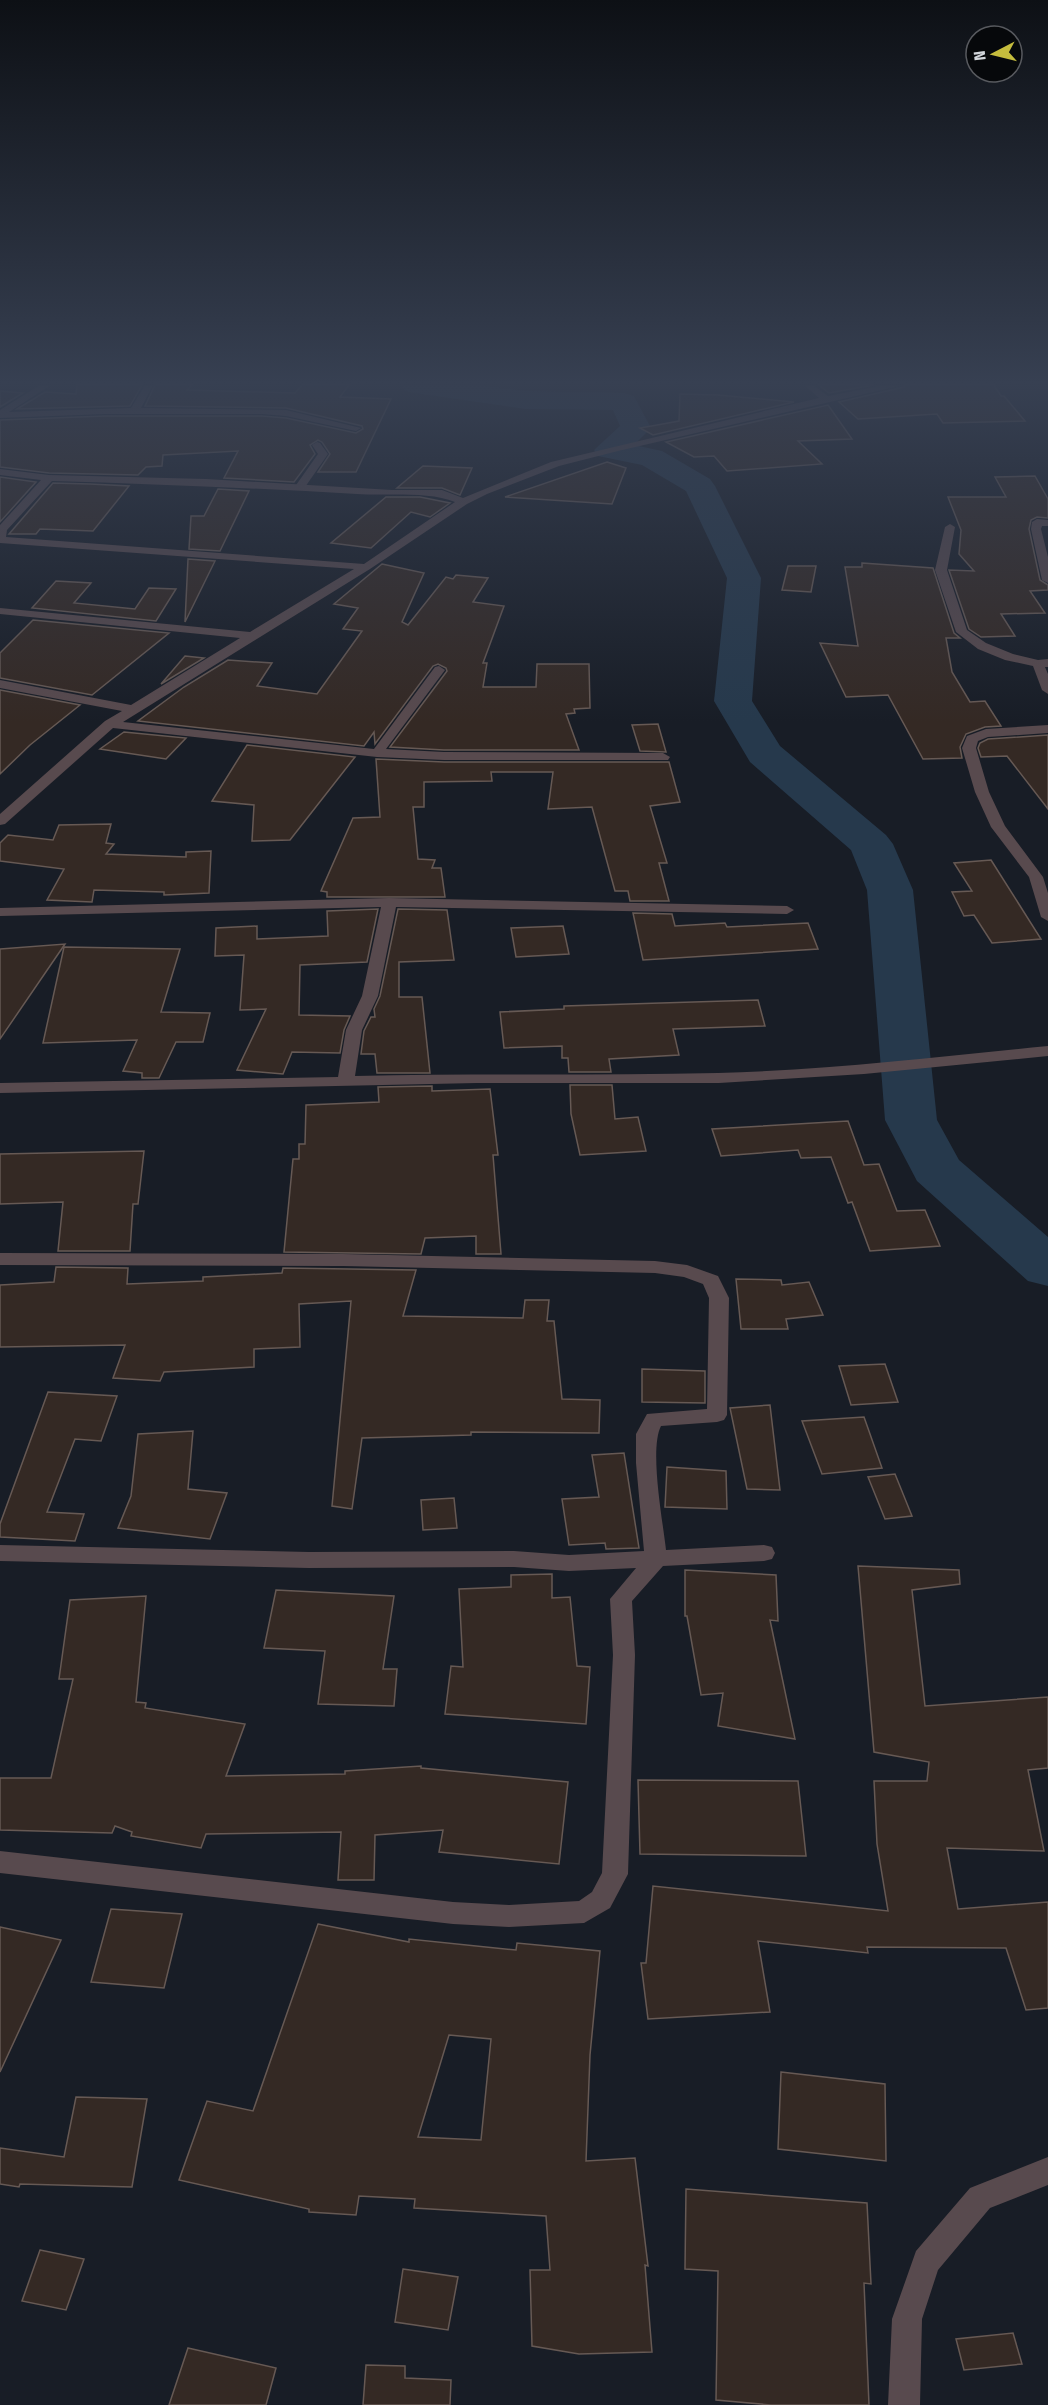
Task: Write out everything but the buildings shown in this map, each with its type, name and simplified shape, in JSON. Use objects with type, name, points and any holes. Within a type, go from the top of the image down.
[{"type":"street","points":[[1,535],[33,497]]},
{"type":"street","points":[[452,497],[463,502]]},
{"type":"street","points":[[0,821],[110,724],[366,567],[473,497]]},
{"type":"street","points":[[1048,523],[1037,522],[1036,529],[1048,580]]},
{"type":"street","points":[[950,527],[941,570],[962,632],[982,646],[1009,657],[1043,663],[1048,690]]},
{"type":"street","points":[[1,535],[366,567]]},
{"type":"street","points":[[0,611],[252,636]]},
{"type":"street","points":[[377,753],[439,670]]},
{"type":"street","points":[[0,684],[134,709]]},
{"type":"street","points":[[110,724],[377,753],[444,756],[663,757]]},
{"type":"street","points":[[1048,729],[986,733],[972,739],[969,748],[982,792],[998,827],[1036,877],[1048,917]]},
{"type":"street","points":[[346,1080],[354,1030],[370,996],[381,951],[389,902]]},
{"type":"street","points":[[0,912],[389,902],[787,910]]},
{"type":"street","points":[[0,1088],[178,1086],[346,1080],[719,1078],[864,1069],[1048,1051]]},
{"type":"street","points":[[0,1259],[343,1260],[655,1267],[687,1271],[711,1280],[719,1298],[717,1415],[654,1419],[646,1434],[646,1463],[656,1560],[621,1599],[624,1655],[615,1874],[601,1900],[584,1912],[563,1915],[509,1916],[453,1913],[0,1862]]},
{"type":"street","points":[[0,1553],[309,1560],[514,1559],[569,1563],[764,1553]]},
{"type":"street","points":[[904,2405],[908,2319],[926,2261],[980,2198],[1048,2172]]},
{"type":"waterway","points":[[704,497],[744,578],[733,701],[764,753],[871,844],[890,890],[911,1120],[936,1169],[1048,1268]]}]
